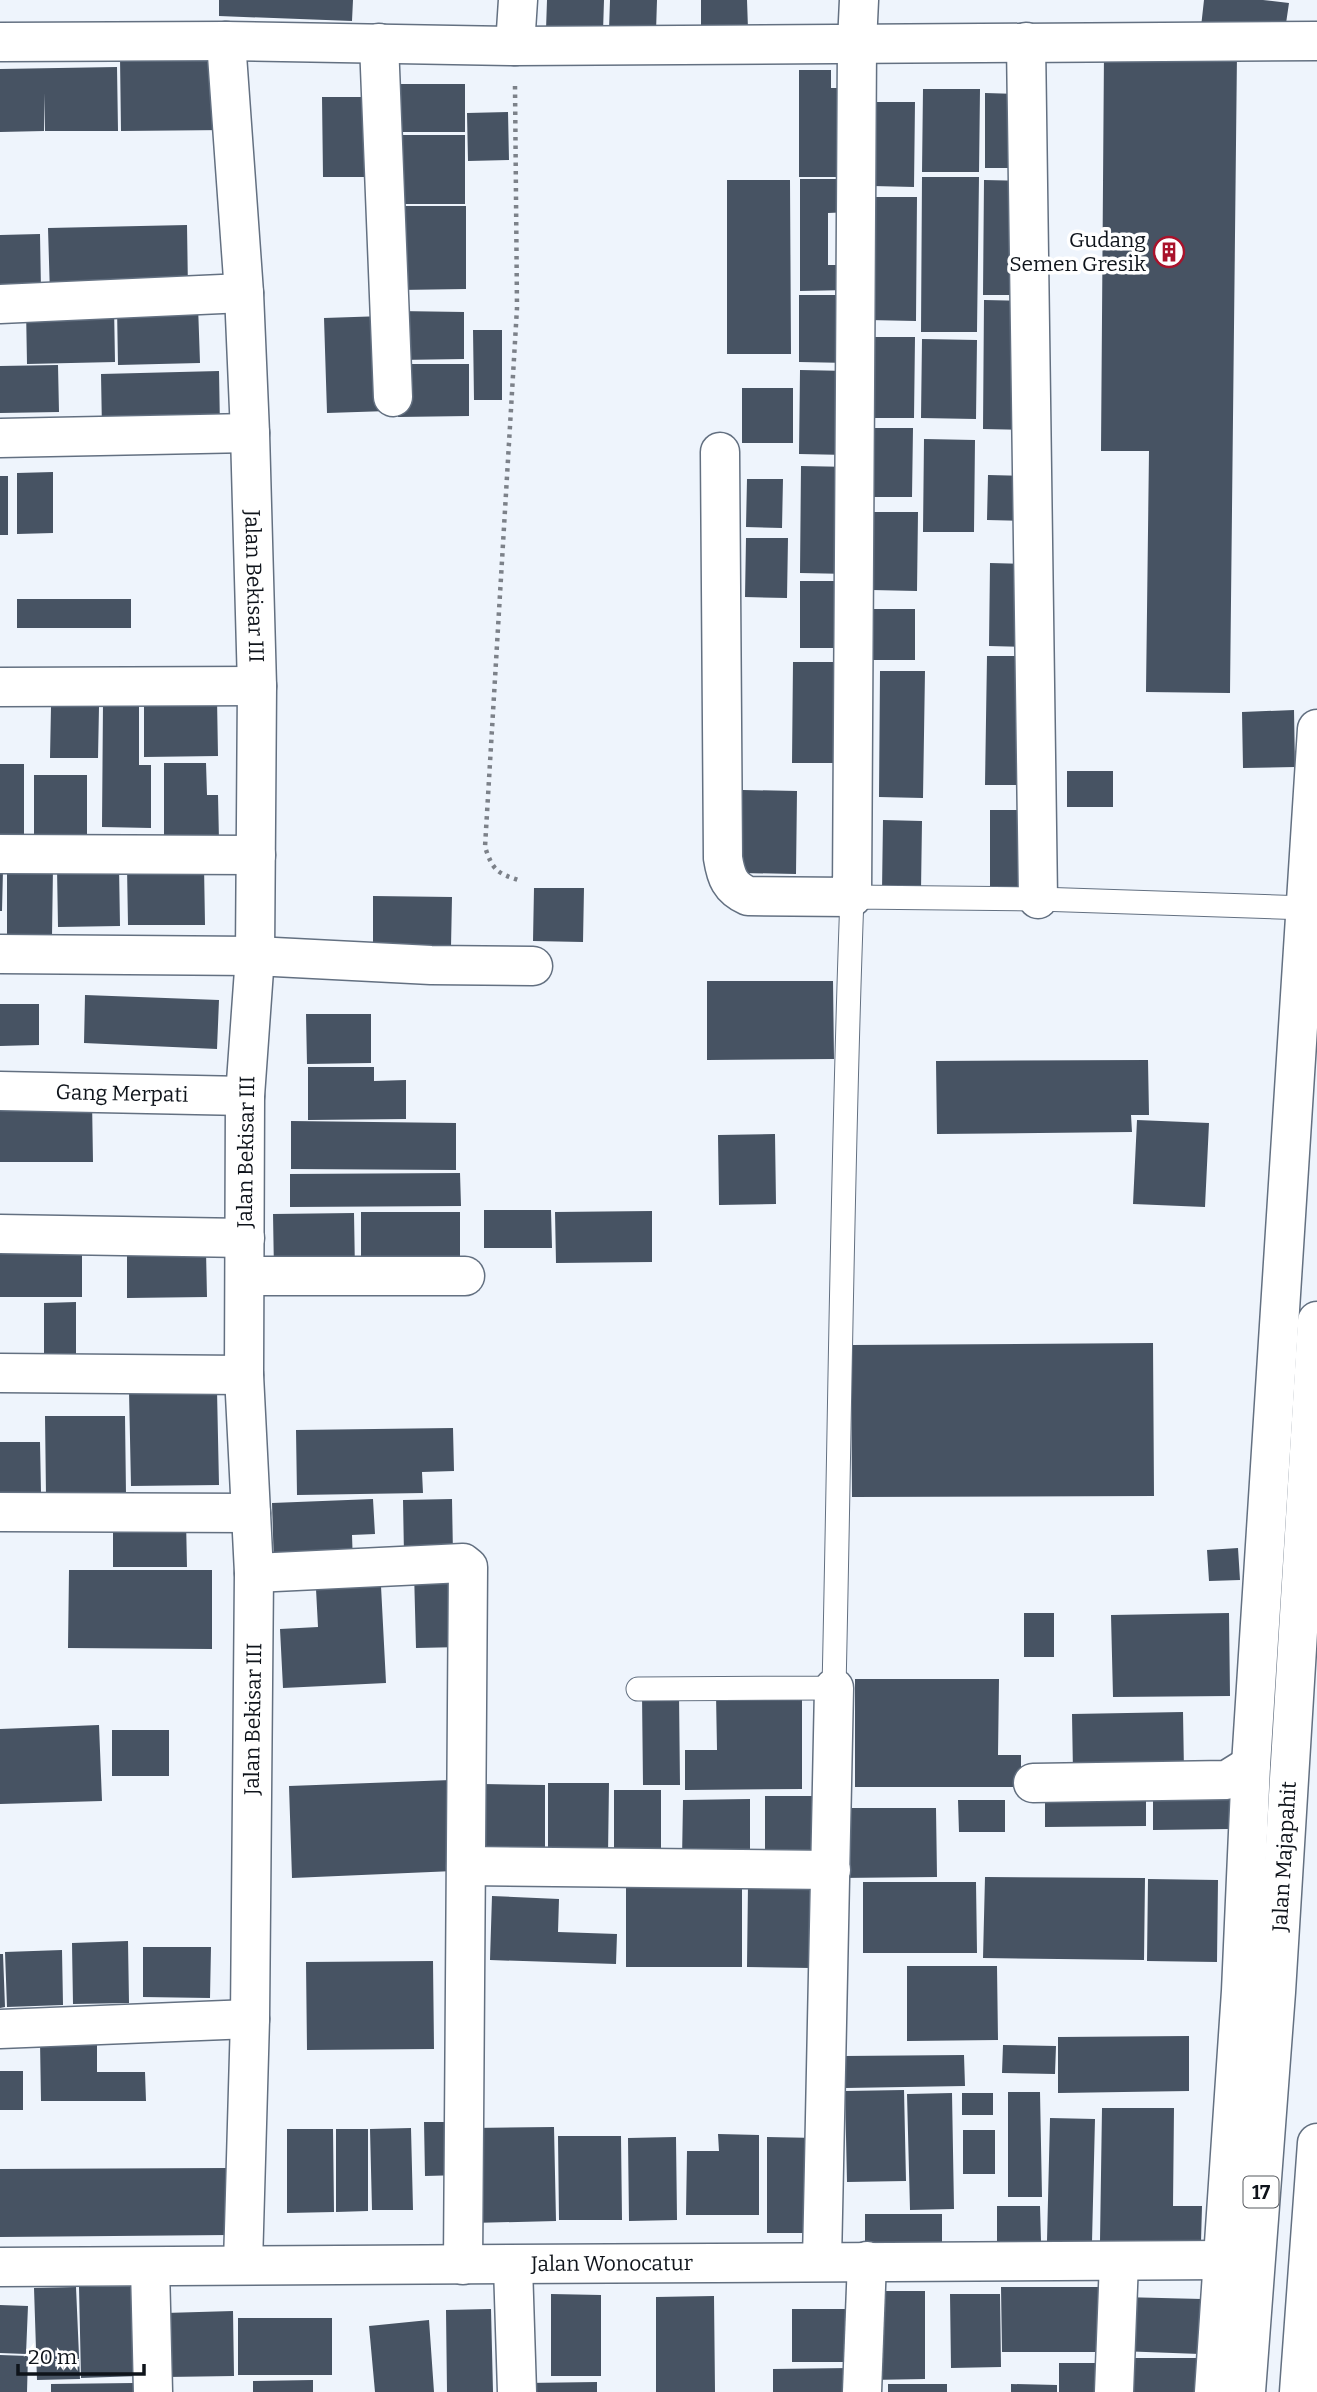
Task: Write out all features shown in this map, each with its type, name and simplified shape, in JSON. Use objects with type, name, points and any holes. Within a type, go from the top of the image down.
[{"type":"main road","points":[[515,46],[518,0]]},
{"type":"main road","points":[[720,452],[723,858],[726,877],[736,890],[748,896],[852,897],[859,0]]},
{"type":"main road","points":[[0,42],[226,41],[515,46],[1317,41]]},
{"type":"main road","name":"Jalan Bekisar III","points":[[226,41],[244,293],[257,686],[255,956],[245,1096],[244,1375],[254,1573],[250,2019],[243,2264]]},
{"type":"main road","points":[[1026,42],[1038,899]]},
{"type":"main road","points":[[379,43],[393,397]]},
{"type":"main road","points":[[0,304],[244,293]]},
{"type":"main road","points":[[0,438],[250,433]]},
{"type":"main road","points":[[0,687],[257,686]]},
{"type":"main road","points":[[1214,2392],[1317,729]]},
{"type":"main road","points":[[0,854],[256,855]]},
{"type":"main road","points":[[0,954],[255,956],[431,965],[533,966]]},
{"type":"main road","name":"Gang Merpati","points":[[0,1091],[245,1096]]},
{"type":"main road","points":[[0,1234],[245,1238]]},
{"type":"main road","points":[[245,1276],[465,1276]]},
{"type":"main road","name":"Jalan Majapahit","points":[[1246,2392],[1310,1570],[1317,1321]]},
{"type":"main road","points":[[0,1373],[244,1375]]},
{"type":"main road","points":[[0,1512],[251,1513]]},
{"type":"main road","points":[[254,1573],[463,1563],[468,1567],[463,2265]]},
{"type":"main road","points":[[822,2261],[834,1688]]},
{"type":"main road","points":[[1033,1783],[1227,1780],[1251,1765]]},
{"type":"main road","points":[[466,1866],[831,1870]]},
{"type":"main road","points":[[0,2029],[250,2019]]},
{"type":"main road","points":[[1299,2392],[1317,2143]]},
{"type":"main road","name":"Jalan Wonocatur","points":[[0,2267],[1224,2260]]},
{"type":"main road","points":[[862,2392],[867,2261]]},
{"type":"main road","points":[[1114,2392],[1119,2261]]},
{"type":"main road","points":[[513,2266],[517,2392]]},
{"type":"main road","points":[[150,2267],[153,2392]]},
{"type":"lane","points":[[638,1689],[834,1688],[843,1283],[843,1126],[852,897],[1038,899],[1306,908]]},
{"type":"path","points":[[515,46],[517,308],[485,847],[492,867],[503,875],[521,881]]},
{"type":"building","points":[[219,0],[353,0],[352,21],[219,16]]},
{"type":"building","points":[[547,0],[604,0],[603,32],[546,30]]},
{"type":"building","points":[[610,0],[657,0],[656,32],[609,30]]},
{"type":"building","points":[[701,0],[747,0],[748,29],[701,30]]},
{"type":"building","points":[[1204,0],[1289,3],[1284,37],[1201,27]]},
{"type":"building","name":"Gudang Semen Gresik","points":[[1104,52],[1237,53],[1230,693],[1146,692],[1149,451],[1101,451]]},
{"type":"building","points":[[225,55],[226,130],[121,131],[120,57]]},
{"type":"building","points":[[117,67],[118,131],[45,131],[45,93],[44,131],[0,132],[0,69]]},
{"type":"building","points":[[799,70],[831,70],[831,88],[851,88],[852,177],[799,177]]},
{"type":"building","points":[[389,84],[465,84],[465,132],[389,132]]},
{"type":"building","points":[[923,89],[980,89],[979,172],[922,172]]},
{"type":"building","points":[[985,93],[1022,94],[1021,168],[985,168]]},
{"type":"building","points":[[322,97],[375,97],[375,177],[323,177]]},
{"type":"building","points":[[874,102],[915,102],[914,187],[873,186]]},
{"type":"building","points":[[508,112],[509,160],[468,161],[467,113]]},
{"type":"building","points":[[397,135],[465,135],[465,204],[398,204]]},
{"type":"building","points":[[922,177],[979,177],[977,332],[921,332]]},
{"type":"building","points":[[800,179],[851,179],[851,212],[828,213],[828,265],[849,265],[848,290],[800,291]]},
{"type":"building","points":[[727,180],[790,180],[791,354],[727,354]]},
{"type":"building","points":[[984,180],[1026,181],[1024,295],[983,295]]},
{"type":"building","points":[[870,197],[917,197],[916,321],[869,320]]},
{"type":"building","points":[[398,206],[466,206],[466,289],[399,290]]},
{"type":"building","points":[[187,225],[188,291],[50,295],[48,228]]},
{"type":"building","points":[[40,234],[41,290],[0,291],[0,235]]},
{"type":"building","points":[[799,295],[849,295],[849,363],[799,362]]},
{"type":"building","points":[[984,300],[1026,301],[1025,430],[983,429]]},
{"type":"building","points":[[198,305],[200,363],[118,365],[117,307]]},
{"type":"building","points":[[114,306],[115,362],[27,364],[26,308]]},
{"type":"building","points":[[398,311],[464,312],[464,359],[399,360]]},
{"type":"building","points":[[384,316],[388,411],[327,413],[324,318]]},
{"type":"building","points":[[473,330],[502,330],[502,400],[474,400]]},
{"type":"building","points":[[871,337],[915,337],[914,418],[870,418]]},
{"type":"building","points":[[922,339],[977,340],[976,419],[921,418]]},
{"type":"building","points":[[398,364],[469,364],[469,416],[398,417]]},
{"type":"building","points":[[58,365],[59,412],[0,413],[0,366]]},
{"type":"building","points":[[800,370],[848,371],[847,455],[799,454]]},
{"type":"building","points":[[219,371],[220,428],[102,430],[101,374]]},
{"type":"building","points":[[742,388],[793,388],[793,443],[742,443]]},
{"type":"building","points":[[863,428],[913,428],[912,497],[862,497]]},
{"type":"building","points":[[924,439],[975,440],[974,532],[923,532]]},
{"type":"building","points":[[801,466],[851,467],[850,574],[800,573]]},
{"type":"building","points":[[53,472],[53,533],[17,534],[17,473]]},
{"type":"building","points":[[988,475],[1025,476],[1025,521],[987,520]]},
{"type":"building","points":[[0,476],[8,476],[8,535],[0,535]]},
{"type":"building","points":[[747,479],[783,479],[782,528],[746,527]]},
{"type":"building","points":[[872,512],[918,512],[917,591],[872,590]]},
{"type":"building","points":[[746,538],[788,538],[787,598],[745,597]]},
{"type":"building","points":[[990,563],[1027,564],[1026,647],[989,646]]},
{"type":"building","points":[[800,581],[847,581],[847,648],[800,648]]},
{"type":"building","points":[[17,599],[131,599],[131,628],[17,628]]},
{"type":"building","points":[[866,609],[915,609],[915,660],[866,660]]},
{"type":"building","points":[[987,656],[1029,656],[1027,785],[985,785]]},
{"type":"building","points":[[793,662],[849,662],[847,763],[792,763]]},
{"type":"building","points":[[880,671],[925,671],[923,798],[879,797]]},
{"type":"building","points":[[144,698],[217,698],[218,756],[144,757]]},
{"type":"building","points":[[103,703],[139,703],[139,765],[151,765],[151,828],[102,827]]},
{"type":"building","points":[[51,707],[99,707],[98,758],[50,758]]},
{"type":"building","points":[[1294,710],[1295,767],[1243,768],[1242,712]]},
{"type":"building","points":[[164,763],[206,763],[207,795],[218,795],[219,841],[164,842]]},
{"type":"building","points":[[0,764],[24,764],[24,834],[0,834]]},
{"type":"building","points":[[1067,771],[1113,771],[1113,807],[1067,807]]},
{"type":"building","points":[[34,775],[87,775],[87,836],[34,836]]},
{"type":"building","points":[[743,790],[797,791],[796,874],[742,873]]},
{"type":"building","points":[[990,810],[1025,810],[1024,891],[990,891]]},
{"type":"building","points":[[883,820],[922,821],[921,891],[882,891]]},
{"type":"building","points":[[204,865],[205,925],[128,925],[127,867]]},
{"type":"building","points":[[119,866],[120,926],[58,927],[57,867]]},
{"type":"building","points":[[7,867],[53,867],[52,936],[7,936]]},
{"type":"building","points":[[0,870],[3,870],[2,911],[0,911]]},
{"type":"building","points":[[534,888],[584,888],[583,942],[533,941]]},
{"type":"building","points":[[373,896],[452,897],[451,947],[373,946]]},
{"type":"building","points":[[707,981],[833,981],[834,1059],[707,1060]]},
{"type":"building","points":[[85,995],[219,1000],[217,1049],[84,1043]]},
{"type":"building","points":[[0,1004],[39,1004],[39,1045],[0,1046]]},
{"type":"building","points":[[306,1014],[371,1014],[371,1063],[307,1064]]},
{"type":"building","points":[[1148,1060],[1149,1115],[1131,1115],[1132,1132],[937,1134],[936,1061]]},
{"type":"building","points":[[308,1067],[374,1067],[374,1081],[406,1080],[406,1119],[308,1120]]},
{"type":"building","points":[[92,1099],[93,1162],[0,1162],[0,1100]]},
{"type":"building","points":[[1137,1120],[1209,1123],[1205,1207],[1133,1204]]},
{"type":"building","points":[[291,1121],[456,1123],[456,1170],[291,1169]]},
{"type":"building","points":[[775,1134],[776,1204],[719,1205],[718,1135]]},
{"type":"building","points":[[460,1173],[461,1206],[290,1207],[290,1174]]},
{"type":"building","points":[[484,1210],[551,1210],[552,1248],[484,1248]]},
{"type":"building","points":[[652,1211],[652,1262],[556,1263],[555,1212]]},
{"type":"building","points":[[361,1212],[460,1212],[460,1270],[361,1271]]},
{"type":"building","points":[[354,1213],[355,1272],[274,1272],[273,1214]]},
{"type":"building","points":[[0,1246],[82,1246],[82,1297],[0,1297]]},
{"type":"building","points":[[206,1250],[207,1297],[127,1298],[127,1251]]},
{"type":"building","points":[[76,1302],[76,1357],[44,1357],[44,1303]]},
{"type":"building","points":[[1153,1343],[1154,1496],[852,1497],[851,1345]]},
{"type":"building","points":[[217,1390],[219,1485],[131,1486],[129,1391]]},
{"type":"building","points":[[45,1416],[125,1416],[126,1495],[46,1496]]},
{"type":"building","points":[[453,1428],[454,1471],[422,1472],[423,1493],[297,1495],[296,1430]]},
{"type":"building","points":[[0,1442],[40,1442],[41,1492],[0,1493]]},
{"type":"building","points":[[373,1499],[375,1534],[352,1535],[353,1565],[274,1567],[272,1503]]},
{"type":"building","points":[[452,1499],[453,1555],[404,1555],[403,1500]]},
{"type":"building","points":[[186,1519],[187,1567],[113,1567],[113,1520]]},
{"type":"building","points":[[1238,1548],[1240,1580],[1209,1581],[1207,1550]]},
{"type":"building","points":[[461,1569],[462,1647],[416,1648],[414,1571]]},
{"type":"building","points":[[69,1570],[212,1570],[212,1649],[68,1648]]},
{"type":"building","points":[[381,1586],[386,1683],[283,1688],[280,1629],[318,1627],[316,1589]]},
{"type":"building","points":[[1024,1613],[1054,1613],[1054,1657],[1024,1657]]},
{"type":"building","points":[[1229,1613],[1230,1696],[1113,1697],[1111,1615]]},
{"type":"building","points":[[855,1679],[999,1679],[998,1755],[1021,1755],[1021,1787],[855,1787]]},
{"type":"building","points":[[642,1694],[679,1694],[680,1785],[643,1785]]},
{"type":"building","points":[[716,1694],[802,1694],[802,1789],[685,1790],[685,1750],[717,1750]]},
{"type":"building","points":[[1183,1712],[1184,1772],[1073,1773],[1072,1714]]},
{"type":"building","points":[[99,1725],[102,1801],[0,1804],[0,1729]]},
{"type":"building","points":[[112,1730],[169,1730],[169,1776],[112,1776]]},
{"type":"building","points":[[451,1780],[454,1871],[292,1878],[289,1786]]},
{"type":"building","points":[[548,1783],[609,1783],[608,1855],[548,1855]]},
{"type":"building","points":[[483,1784],[545,1785],[545,1856],[483,1855]]},
{"type":"building","points":[[1229,1788],[1229,1829],[1153,1830],[1153,1789]]},
{"type":"building","points":[[614,1790],[661,1790],[661,1856],[614,1856]]},
{"type":"building","points":[[765,1796],[818,1796],[817,1860],[765,1860]]},
{"type":"building","points":[[1045,1797],[1146,1798],[1146,1826],[1045,1827]]},
{"type":"building","points":[[750,1799],[750,1860],[682,1860],[683,1800]]},
{"type":"building","points":[[958,1800],[1005,1800],[1005,1832],[959,1832]]},
{"type":"building","points":[[838,1808],[936,1808],[937,1877],[838,1878]]},
{"type":"building","points":[[985,1877],[1145,1878],[1144,1960],[983,1958]]},
{"type":"building","points":[[626,1878],[742,1878],[742,1967],[626,1967]]},
{"type":"building","points":[[1148,1879],[1218,1880],[1217,1962],[1147,1961]]},
{"type":"building","points":[[863,1882],[976,1882],[977,1953],[863,1953]]},
{"type":"building","points":[[748,1884],[812,1885],[811,1968],[747,1967]]},
{"type":"building","points":[[492,1896],[559,1899],[558,1932],[617,1934],[616,1964],[490,1960]]},
{"type":"building","points":[[128,1941],[129,2003],[73,2004],[72,1943]]},
{"type":"building","points":[[143,1947],[211,1947],[210,1998],[143,1997]]},
{"type":"building","points":[[62,1950],[63,2005],[7,2007],[5,1952]]},
{"type":"building","points":[[0,1954],[3,1954],[5,2007],[0,2008]]},
{"type":"building","points":[[433,1961],[434,2049],[307,2050],[306,1962]]},
{"type":"building","points":[[907,1966],[997,1966],[998,2040],[907,2041]]},
{"type":"building","points":[[1189,2036],[1189,2091],[1058,2093],[1058,2037]]},
{"type":"building","points":[[40,2041],[97,2041],[97,2072],[145,2072],[146,2101],[41,2101]]},
{"type":"building","points":[[1003,2045],[1056,2046],[1055,2074],[1002,2073]]},
{"type":"building","points":[[964,2055],[965,2086],[845,2088],[844,2056]]},
{"type":"building","points":[[0,2071],[23,2071],[23,2110],[0,2110]]},
{"type":"building","points":[[904,2090],[906,2181],[847,2182],[845,2091]]},
{"type":"building","points":[[1008,2092],[1040,2092],[1042,2197],[1008,2197]]},
{"type":"building","points":[[952,2093],[954,2209],[910,2210],[907,2094]]},
{"type":"building","points":[[962,2093],[993,2093],[993,2115],[962,2115]]},
{"type":"building","points":[[1102,2108],[1174,2108],[1173,2206],[1202,2206],[1201,2242],[1100,2241]]},
{"type":"building","points":[[1050,2118],[1095,2119],[1092,2242],[1047,2241]]},
{"type":"building","points":[[424,2122],[461,2122],[462,2175],[425,2176]]},
{"type":"building","points":[[554,2127],[556,2221],[472,2223],[471,2128]]},
{"type":"building","points":[[411,2128],[413,2210],[372,2210],[370,2129]]},
{"type":"building","points":[[287,2129],[333,2129],[334,2212],[287,2213]]},
{"type":"building","points":[[336,2129],[368,2129],[368,2211],[336,2212]]},
{"type":"building","points":[[963,2130],[995,2130],[995,2174],[963,2174]]},
{"type":"building","points":[[718,2134],[759,2135],[759,2215],[686,2215],[687,2151],[719,2151]]},
{"type":"building","points":[[558,2136],[621,2136],[622,2220],[559,2220]]},
{"type":"building","points":[[676,2137],[677,2220],[629,2221],[628,2138]]},
{"type":"building","points":[[767,2137],[817,2138],[817,2233],[767,2233]]},
{"type":"building","points":[[228,2168],[228,2235],[0,2237],[0,2169]]},
{"type":"building","points":[[997,2206],[1040,2206],[1041,2241],[997,2241]]},
{"type":"building","points":[[865,2214],[942,2214],[942,2245],[865,2246]]},
{"type":"building","points":[[137,2286],[139,2376],[81,2378],[79,2287]]},
{"type":"building","points":[[76,2287],[80,2379],[37,2380],[34,2288]]},
{"type":"building","points":[[1001,2287],[1112,2287],[1112,2352],[1002,2352]]},
{"type":"building","points":[[870,2291],[925,2291],[925,2379],[869,2380]]},
{"type":"building","points":[[551,2294],[601,2295],[601,2376],[551,2376]]},
{"type":"building","points":[[950,2294],[1000,2294],[1001,2367],[951,2368]]},
{"type":"building","points":[[714,2296],[715,2392],[656,2392],[656,2297]]},
{"type":"building","points":[[1121,2297],[1202,2299],[1200,2354],[1119,2351]]},
{"type":"building","points":[[0,2305],[28,2306],[26,2354],[0,2353]]},
{"type":"building","points":[[491,2309],[493,2392],[447,2392],[446,2310]]},
{"type":"building","points":[[792,2309],[855,2309],[855,2362],[792,2362]]},
{"type":"building","points":[[233,2311],[234,2376],[166,2377],[165,2313]]},
{"type":"building","points":[[238,2318],[332,2318],[332,2375],[238,2375]]},
{"type":"building","points":[[429,2320],[434,2392],[375,2392],[369,2326]]},
{"type":"building","points":[[0,2355],[28,2356],[27,2392],[0,2392]]},
{"type":"building","points":[[1120,2358],[1205,2358],[1205,2392],[1119,2392]]},
{"type":"building","points":[[1059,2363],[1109,2363],[1109,2392],[1059,2392]]},
{"type":"building","points":[[850,2368],[850,2392],[773,2392],[773,2369]]},
{"type":"building","points":[[313,2380],[313,2392],[253,2392],[253,2381]]},
{"type":"building","points":[[597,2382],[597,2392],[525,2392],[525,2383]]},
{"type":"building","points":[[134,2383],[134,2392],[51,2392],[51,2384]]},
{"type":"building","points":[[888,2384],[947,2384],[947,2392],[888,2392]]},
{"type":"building","points":[[1011,2384],[1057,2385],[1057,2392],[1011,2392]]},
{"type":"place","name":"Gudang Semen Gresik","points":[[1169,252]]}]
